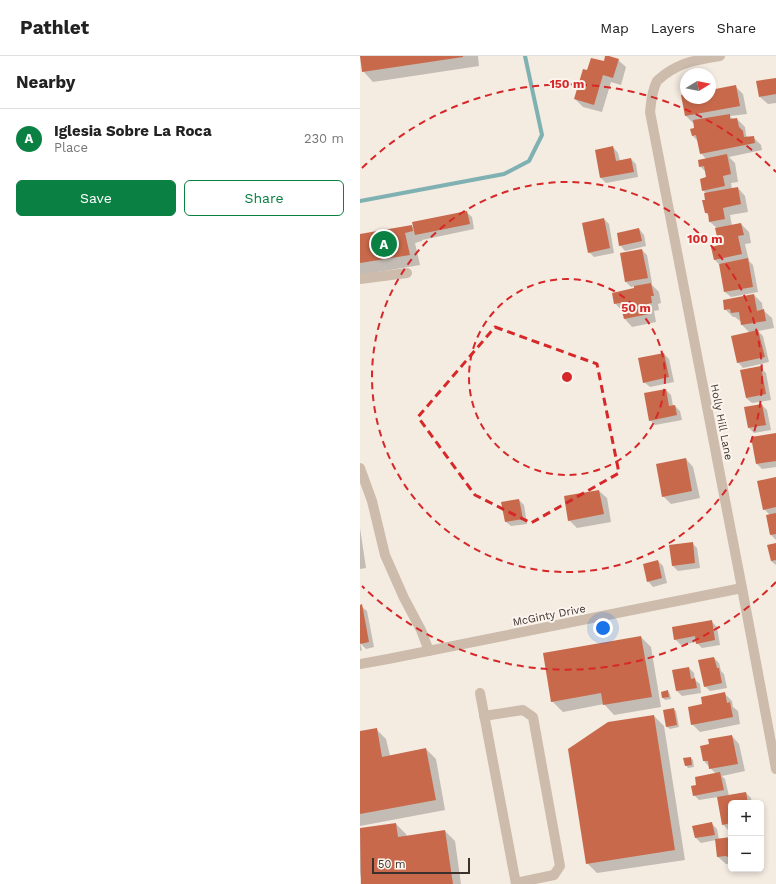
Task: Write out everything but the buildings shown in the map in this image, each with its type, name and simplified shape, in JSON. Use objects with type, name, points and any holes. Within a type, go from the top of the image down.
[{"type":"street","name":"Holly Hill Lane","points":[[720,56],[692,61],[680,65],[658,80],[652,95],[650,112],[776,770]]},
{"type":"street","points":[[360,279],[407,273]]},
{"type":"street","points":[[360,468],[372,501],[386,555],[404,598],[421,630],[429,651]]},
{"type":"street","name":"McGinty Drive","points":[[360,664],[742,588]]},
{"type":"street","points":[[480,693],[484,716],[516,884],[554,875],[560,866],[533,717],[523,710],[484,716]]},
{"type":"highlighted area","points":[[495,327],[597,364],[619,473],[531,523],[475,495],[418,417]]},
{"type":"waterway","points":[[360,201],[504,174],[529,161],[542,135],[525,56]]},
{"type":"place","name":"Iglesia Sobre La Roca","points":[[384,244]]}]
